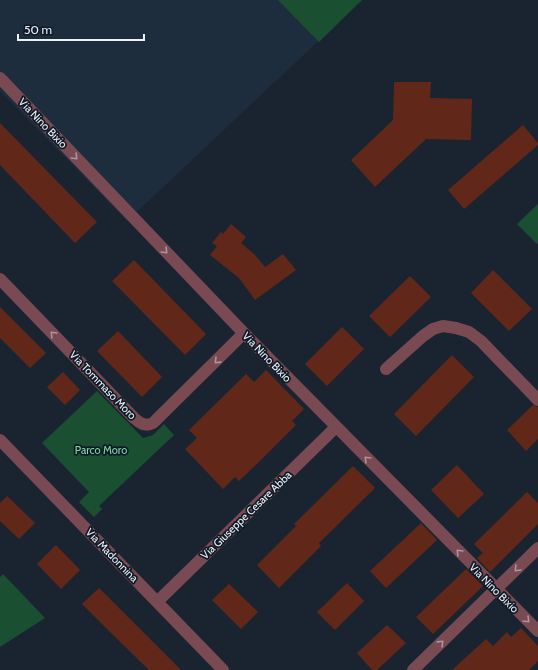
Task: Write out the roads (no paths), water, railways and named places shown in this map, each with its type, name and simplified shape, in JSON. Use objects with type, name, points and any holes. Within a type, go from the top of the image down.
[{"type":"street","name":"Via Nino Bixio","points":[[0,78],[244,333],[538,631]]},
{"type":"street","name":"Via Tommaso Moro","points":[[0,279],[134,418],[144,425],[152,423],[244,333]]},
{"type":"street","points":[[386,369],[433,329],[443,326],[456,328],[469,332],[481,341],[538,400]]},
{"type":"street","name":"Via Giuseppe Cesare Abba","points":[[157,602],[336,427]]},
{"type":"street","name":"Via Madonnina","points":[[0,440],[223,670]]},
{"type":"street","points":[[413,670],[538,548]]},
{"type":"park label","name":"Parco Moro","points":[[101,450]]}]
